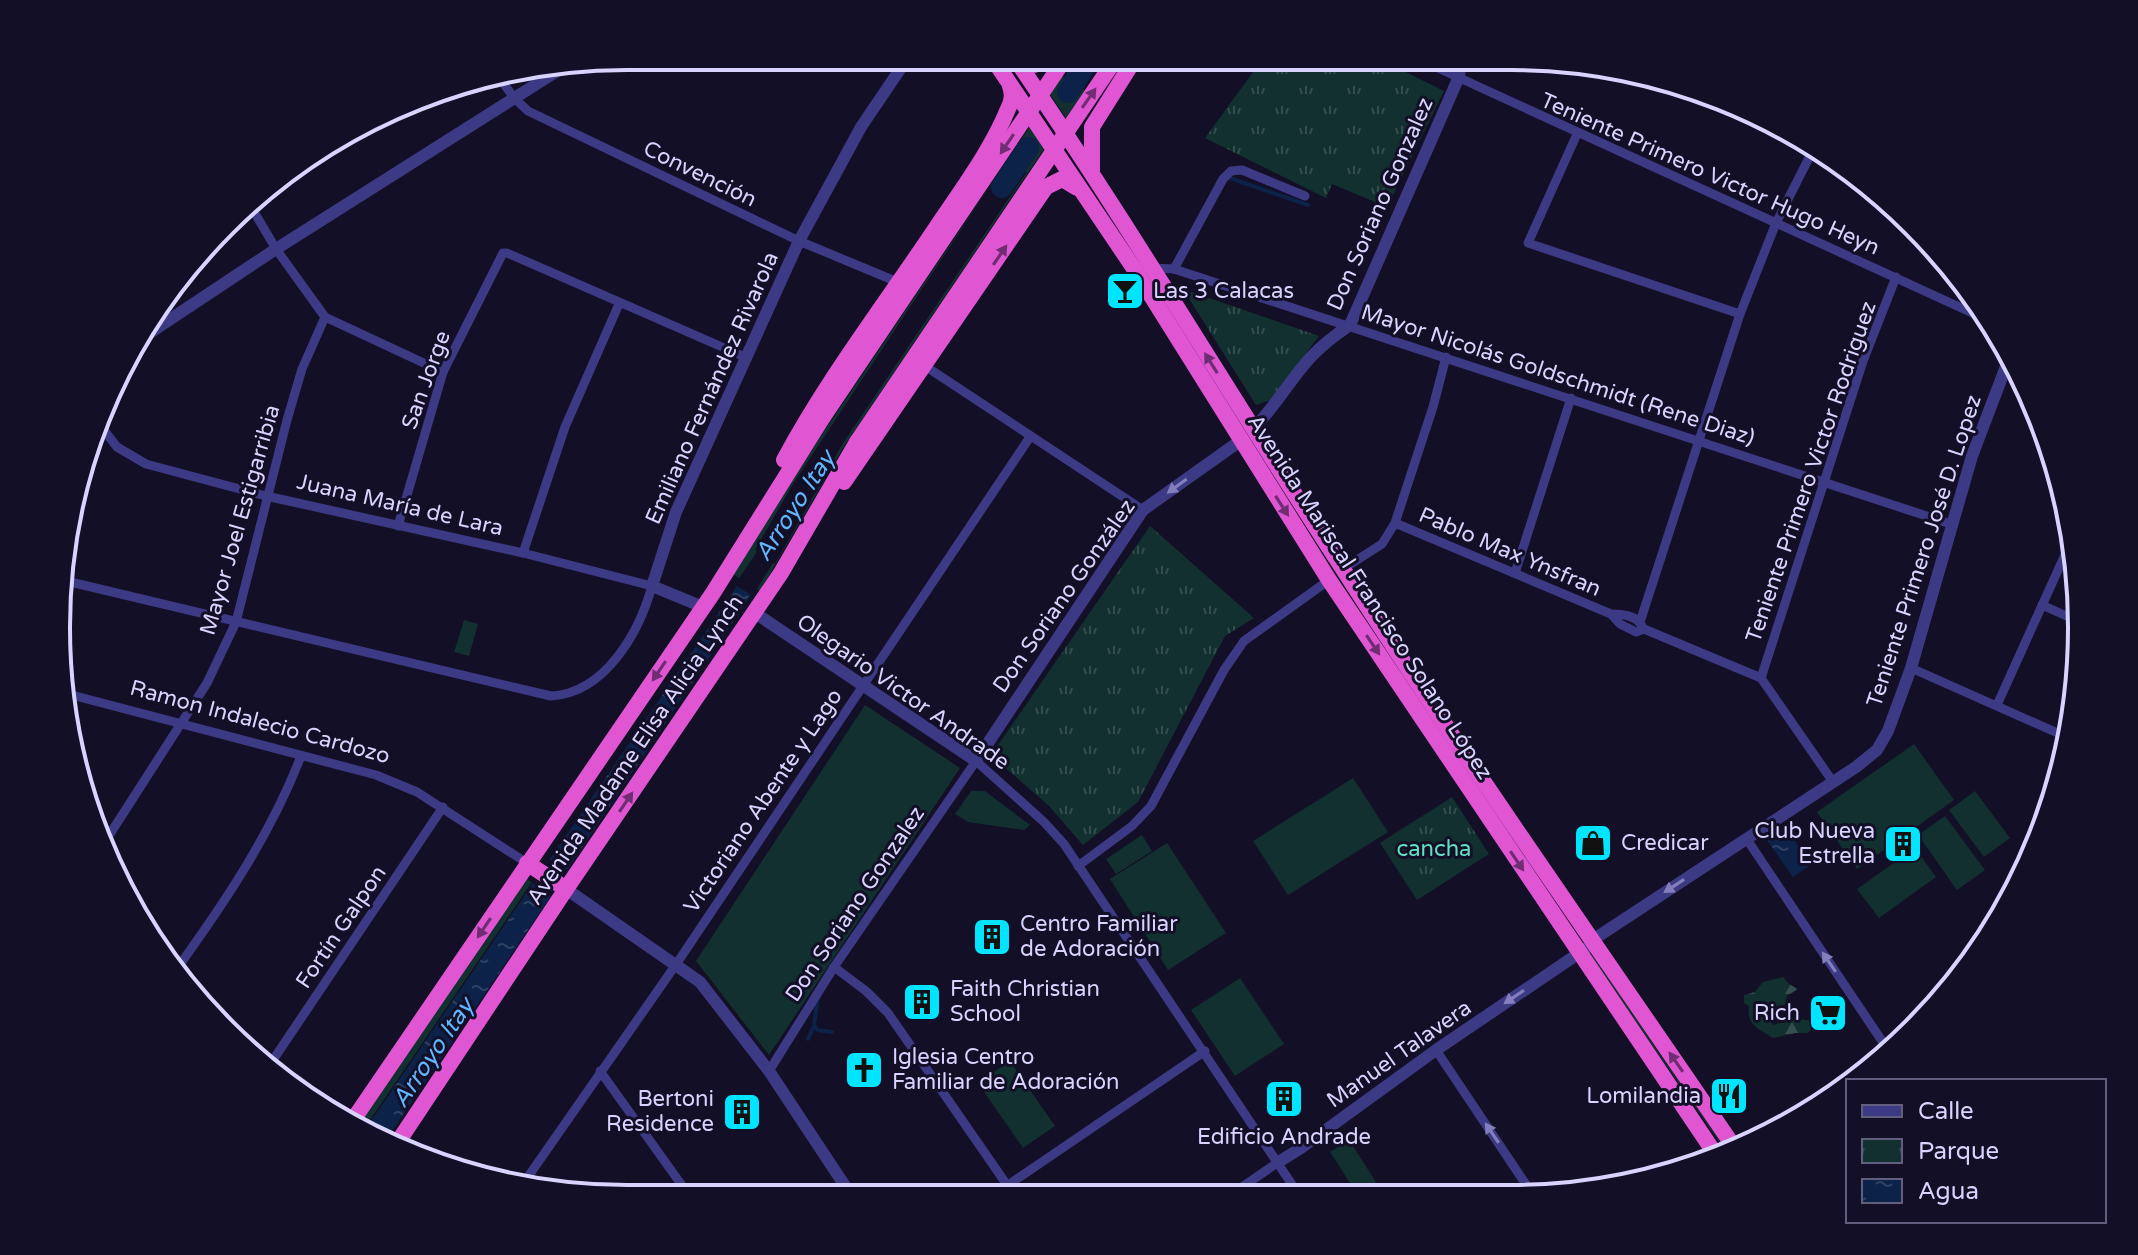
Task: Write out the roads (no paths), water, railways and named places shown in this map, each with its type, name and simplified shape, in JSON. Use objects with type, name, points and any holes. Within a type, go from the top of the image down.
[{"type":"highway","name":"Avenida Mariscal Francisco Solano López","points":[[1001,70],[1247,435],[1579,954],[1711,1148]]},
{"type":"highway","name":"Avenida Mariscal Francisco Solano López","points":[[1024,70],[1152,268],[1247,435]]},
{"type":"highway","name":"Avenida Madame Elisa Alicia Lynch","points":[[357,1115],[533,867],[823,417],[1057,70]]},
{"type":"highway","name":"Avenida Madame Elisa Alicia Lynch","points":[[401,1137],[562,887],[755,613],[857,442],[1108,70]]},
{"type":"highway","points":[[1092,172],[1092,127],[1128,70]]},
{"type":"highway","points":[[768,502],[782,463],[800,430],[957,197],[1007,112],[1012,92],[1006,77]]},
{"type":"highway","points":[[781,573],[1046,187],[1062,179],[1081,191]]},
{"type":"highway","name":"Avenida Mariscal Francisco Solano López","points":[[1336,575],[1729,1141]]},
{"type":"highway","name":"Ramon Indalecio Cardozo","points":[[533,867],[562,887]]},
{"type":"street","name":"Emiliano Fernández Rivarola","points":[[72,582],[551,696],[565,695],[583,688],[618,656],[645,610],[676,512],[799,241],[861,127],[900,70]]},
{"type":"street","name":"Teniente Primero Victor Hugo Heyn","points":[[1440,70],[1969,311]]},
{"type":"street","name":"Don Soriano Gonzalez","points":[[1247,435],[1273,409],[1308,360],[1350,325],[1460,70]]},
{"type":"street","points":[[158,327],[549,76]]},
{"type":"street","name":"Convención","points":[[504,84],[528,111],[799,241],[900,283]]},
{"type":"street","points":[[1577,134],[1528,243],[1740,314]]},
{"type":"street","points":[[1809,157],[1776,223],[1740,314],[1642,625],[1761,678],[1833,782]]},
{"type":"street","points":[[1174,269],[1223,179],[1231,171],[1242,170],[1305,196]]},
{"type":"street","points":[[255,213],[276,249],[325,317],[443,372]]},
{"type":"street","name":"San Jorge","points":[[398,526],[443,372],[503,253],[619,304]]},
{"type":"street","name":"Mayor Nicolás Goldschmidt (Rene Diaz)","points":[[1152,268],[1174,269],[1350,325],[1951,524]]},
{"type":"street","name":"Teniente Primero Victor Rodriguez","points":[[1761,678],[1863,361],[1896,277]]},
{"type":"street","points":[[523,553],[565,427],[619,304],[745,357]]},
{"type":"street","name":"Mayor Joel Estigarribia","points":[[109,832],[207,683],[236,622],[266,496],[302,369],[325,317]]},
{"type":"street","points":[[1078,866],[1132,826],[1151,806],[1224,670],[1244,641],[1382,544],[1395,523],[1446,357]]},
{"type":"street","points":[[925,366],[1143,510]]},
{"type":"street","name":"Teniente Primero José D. Lopez","points":[[1591,941],[1877,750],[1888,731],[1911,668],[1972,456],[2005,370]]},
{"type":"street","points":[[1515,573],[1571,398]]},
{"type":"street","name":"Juana María de Lara","points":[[106,432],[117,447],[138,461],[266,496],[523,553],[652,586],[703,607]]},
{"type":"street","name":"Don Soriano González","points":[[976,761],[1143,510],[1247,435]]},
{"type":"street","name":"Victoriano Abente y Lago","points":[[529,1176],[677,963],[1030,437]]},
{"type":"street","name":"Pablo Max Ynsfran","points":[[1395,523],[1611,614],[1620,624],[1636,632],[1642,625]]},
{"type":"street","points":[[1997,705],[2063,558]]},
{"type":"street","points":[[2042,605],[2068,617]]},
{"type":"street","name":"Olegario Victor Andrade","points":[[755,613],[976,761],[1044,822],[1064,844],[1292,1185]]},
{"type":"street","points":[[1911,668],[2058,733]]},
{"type":"street","name":"Ramon Indalecio Cardozo","points":[[75,696],[376,775],[443,807],[533,867]]},
{"type":"street","points":[[181,962],[245,869],[285,796],[301,756]]},
{"type":"street","name":"Don Soriano Gonzalez","points":[[769,1071],[834,967],[976,761]]},
{"type":"street","name":"Fortín Galpon","points":[[274,1059],[443,807]]},
{"type":"street","points":[[1746,838],[1883,1042]]},
{"type":"street","points":[[562,887],[677,963],[700,982],[769,1071],[844,1185]]},
{"type":"street","name":"Manuel Talavera","points":[[1245,1185],[1579,954],[1591,945],[1591,941]]},
{"type":"street","points":[[834,967],[866,991],[888,1013],[1007,1185],[1205,1051]]},
{"type":"street","points":[[1436,1050],[1526,1185]]},
{"type":"street","points":[[600,1071],[682,1185]]},
{"type":"water","points":[[737,586],[751,595],[567,870],[550,859]]},
{"type":"water","points":[[1786,828],[1811,865],[1793,877],[1767,840]]},
{"type":"water","points":[[533,883],[551,896],[391,1133],[370,1122]]},
{"type":"waterway","name":"Arroyo Itay","points":[[1068,92],[1082,70]]},
{"type":"waterway","name":"Arroyo Itay","points":[[1002,187],[1028,148]]},
{"type":"waterway","points":[[1230,178],[1308,205]]},
{"type":"waterway","points":[[818,997],[814,1025],[817,1030],[832,1032]]},
{"type":"waterway","points":[[808,1039],[814,1026]]},
{"type":"place","name":"Las 3 Calacas","points":[[1125,291]]},
{"type":"place","name":"Credicar","points":[[1593,843]]},
{"type":"place","name":"Club Nueva Estrella","points":[[1903,844]]},
{"type":"place","name":"Centro Familiar de Adoración","points":[[992,937]]},
{"type":"place","name":"Faith Christian School","points":[[922,1002]]},
{"type":"place","name":"Rich","points":[[1828,1013]]},
{"type":"place","name":"Iglesia Centro Familiar de Adoración","points":[[864,1070]]},
{"type":"place","name":"Lomilandia","points":[[1729,1096]]},
{"type":"place","name":"Edificio Andrade","points":[[1284,1099]]},
{"type":"place","name":"Bertoni Residence","points":[[742,1112]]},
{"type":"park label","name":"cancha","points":[[1434,849]]}]
